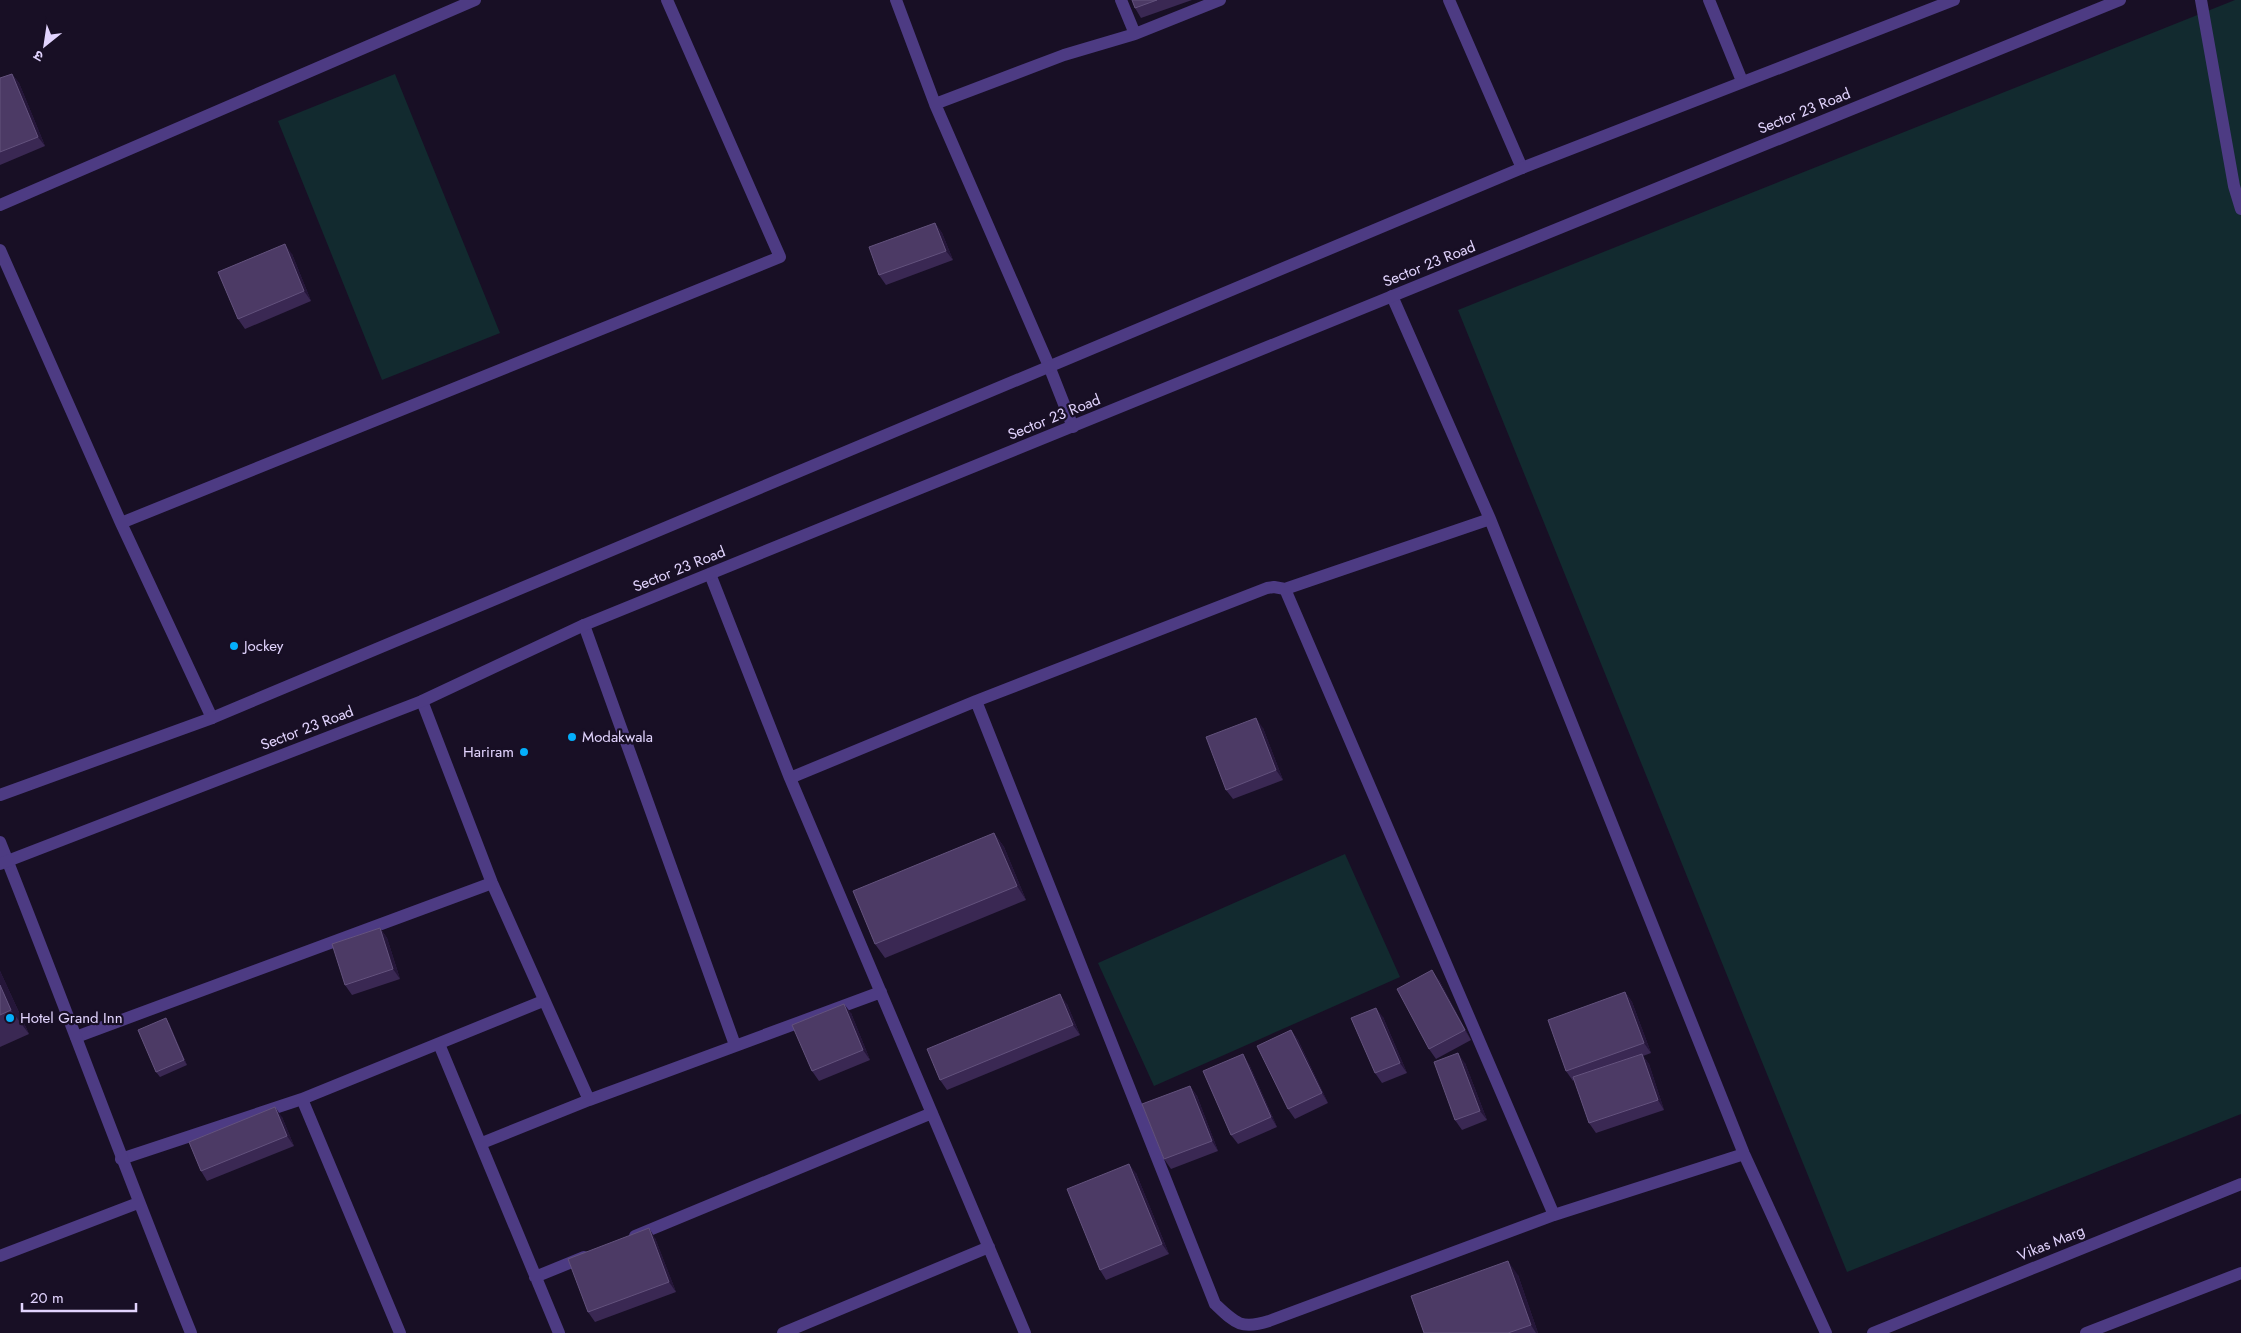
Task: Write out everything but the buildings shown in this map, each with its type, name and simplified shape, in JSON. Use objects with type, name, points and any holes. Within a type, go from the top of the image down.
[{"type":"street","points":[[0,205],[475,0]]},
{"type":"street","points":[[121,523],[780,257],[667,0]]},
{"type":"street","points":[[896,0],[935,104],[1049,366],[1073,427]]},
{"type":"street","points":[[1120,0],[1135,34]]},
{"type":"street","points":[[935,104],[1064,55],[1135,34],[1220,0]]},
{"type":"street","points":[[1450,0],[1522,168]]},
{"type":"street","points":[[1709,0],[1742,81]]},
{"type":"street","points":[[0,796],[212,718],[1522,168],[1954,0]]},
{"type":"street","name":"Sector 23 Road","points":[[4,862],[422,701],[584,625],[2120,0]]},
{"type":"street","points":[[2201,0],[2234,186],[2241,209]]},
{"type":"street","points":[[0,250],[121,523],[212,718]]},
{"type":"street","points":[[1392,296],[1490,519],[1744,1154],[1826,1333]]},
{"type":"street","points":[[790,778],[976,701],[1267,588],[1285,589],[1490,519]]},
{"type":"street","points":[[710,574],[790,778],[1025,1333]]},
{"type":"street","points":[[1285,589],[1554,1215]]},
{"type":"street","points":[[584,625],[735,1046]]},
{"type":"street","points":[[422,701],[492,883],[543,1002],[589,1100]]},
{"type":"street","points":[[976,701],[1215,1304],[1234,1323],[1253,1326],[1269,1321],[1554,1215],[1744,1154]]},
{"type":"street","points":[[0,842],[4,862],[76,1037],[138,1203],[191,1333]]},
{"type":"street","points":[[76,1037],[492,883]]},
{"type":"street","points":[[482,1142],[589,1100],[881,992]]},
{"type":"street","points":[[121,1159],[302,1099],[543,1002]]},
{"type":"street","points":[[439,1044],[482,1142],[559,1333]]},
{"type":"street","points":[[302,1099],[400,1333]]},
{"type":"street","points":[[618,1243],[932,1113]]},
{"type":"street","name":"Vikas Marg","points":[[1873,1333],[2241,1184]]},
{"type":"street","points":[[0,1256],[138,1203]]},
{"type":"street","points":[[783,1333],[990,1247]]},
{"type":"street","points":[[536,1277],[600,1250]]},
{"type":"street","points":[[2086,1333],[2241,1273]]},
{"type":"green space","points":[[2235,0],[2241,0],[2241,1114],[1847,1272],[1458,310]]},
{"type":"green space","points":[[395,74],[500,333],[382,380],[278,121]]},
{"type":"green space","points":[[1345,854],[1400,977],[1154,1086],[1098,963]]},
{"type":"place","name":"Jockey","points":[[234,646]]},
{"type":"place","name":"Modakwala","points":[[572,737]]},
{"type":"place","name":"Hariram","points":[[524,752]]},
{"type":"place","name":"Hotel Grand Inn","points":[[10,1018]]}]
